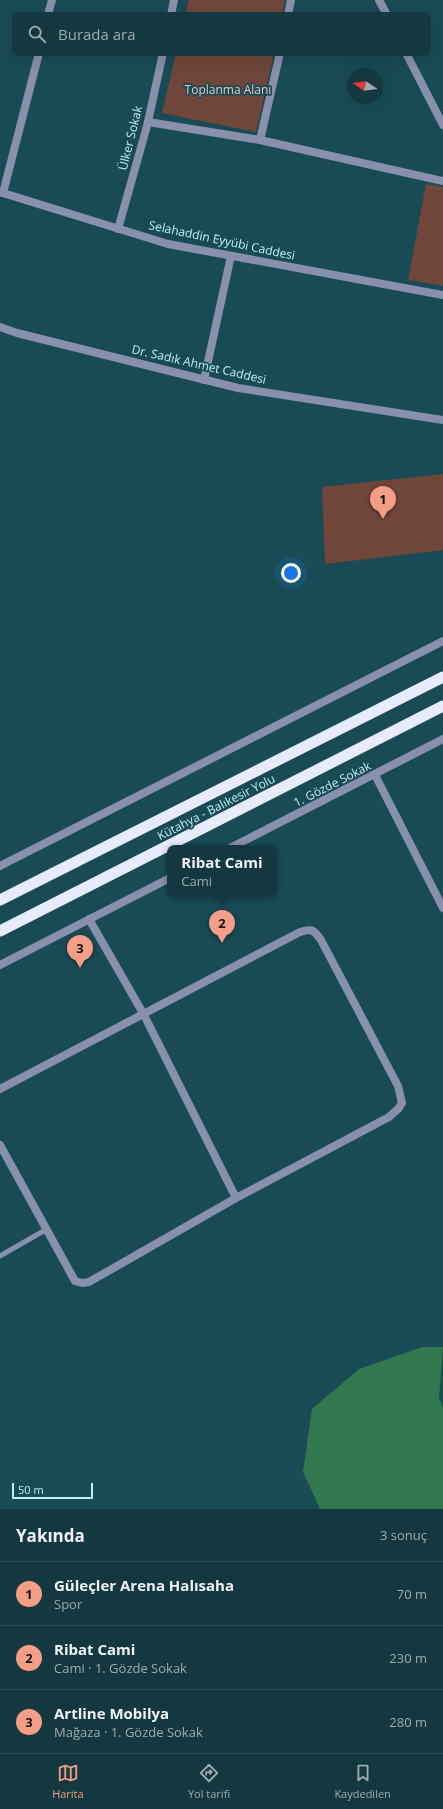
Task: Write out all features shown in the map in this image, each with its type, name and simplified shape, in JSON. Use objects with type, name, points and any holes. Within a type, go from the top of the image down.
[{"type":"highway","name":"Kütahya - Balıkesir Yolu","points":[[0,900],[443,677]]},
{"type":"highway","name":"Kütahya - Balıkesir Yolu","points":[[169,845],[443,706]]},
{"type":"highway","name":"Kütahya - Balıkesir Yolu","points":[[0,931],[167,846]]},
{"type":"street","points":[[49,12],[52,0]]},
{"type":"street","points":[[172,12],[174,0]]},
{"type":"street","points":[[289,12],[291,0]]},
{"type":"street","points":[[379,0],[385,12]]},
{"type":"street","points":[[1,192],[38,56]]},
{"type":"street","name":"Ülker Sokak","points":[[118,229],[148,122],[162,56]]},
{"type":"street","points":[[260,140],[279,56]]},
{"type":"street","points":[[408,56],[443,125]]},
{"type":"street","points":[[148,122],[260,140],[443,181]]},
{"type":"street","name":"Selahaddin Eyyübi Caddesi","points":[[1,192],[168,244],[443,295]]},
{"type":"street","points":[[204,380],[231,256]]},
{"type":"street","name":"Dr. Sadık Ahmet Caddesi","points":[[0,327],[17,333],[238,388],[443,420]]},
{"type":"street","points":[[0,866],[443,641]]},
{"type":"street","name":"1. Gözde Sokak","points":[[236,845],[376,775],[443,739]]},
{"type":"street","points":[[376,775],[443,908]]},
{"type":"street","points":[[0,965],[167,880]]},
{"type":"street","points":[[89,919],[144,1015],[236,1198]]},
{"type":"street","points":[[0,1089],[144,1015],[300,932],[309,929],[314,930],[321,940],[398,1086],[402,1102],[398,1109],[389,1117],[236,1198],[89,1282],[82,1283],[75,1280],[0,1145]]},
{"type":"lane","points":[[0,1256],[47,1229]]},
{"type":"green space","points":[[189,0],[285,0],[283,12],[186,12]]},
{"type":"green space","name":"Toplanma Alanı","points":[[175,56],[273,56],[256,132],[162,113]]},
{"type":"green space","points":[[426,184],[443,187],[443,286],[408,280]]},
{"type":"green space","points":[[443,474],[443,550],[325,564],[322,487]]},
{"type":"shaded area","points":[[422,1347],[443,1347],[439,1398],[443,1408],[443,1509],[320,1509],[303,1472],[312,1409],[359,1369]]},
{"type":"place","name":"Güleçler Arena Halısaha","points":[[383,519]]},
{"type":"place","name":"Ribat Cami","points":[[222,943]]},
{"type":"place","name":"Artline Mobilya","points":[[80,968]]}]
